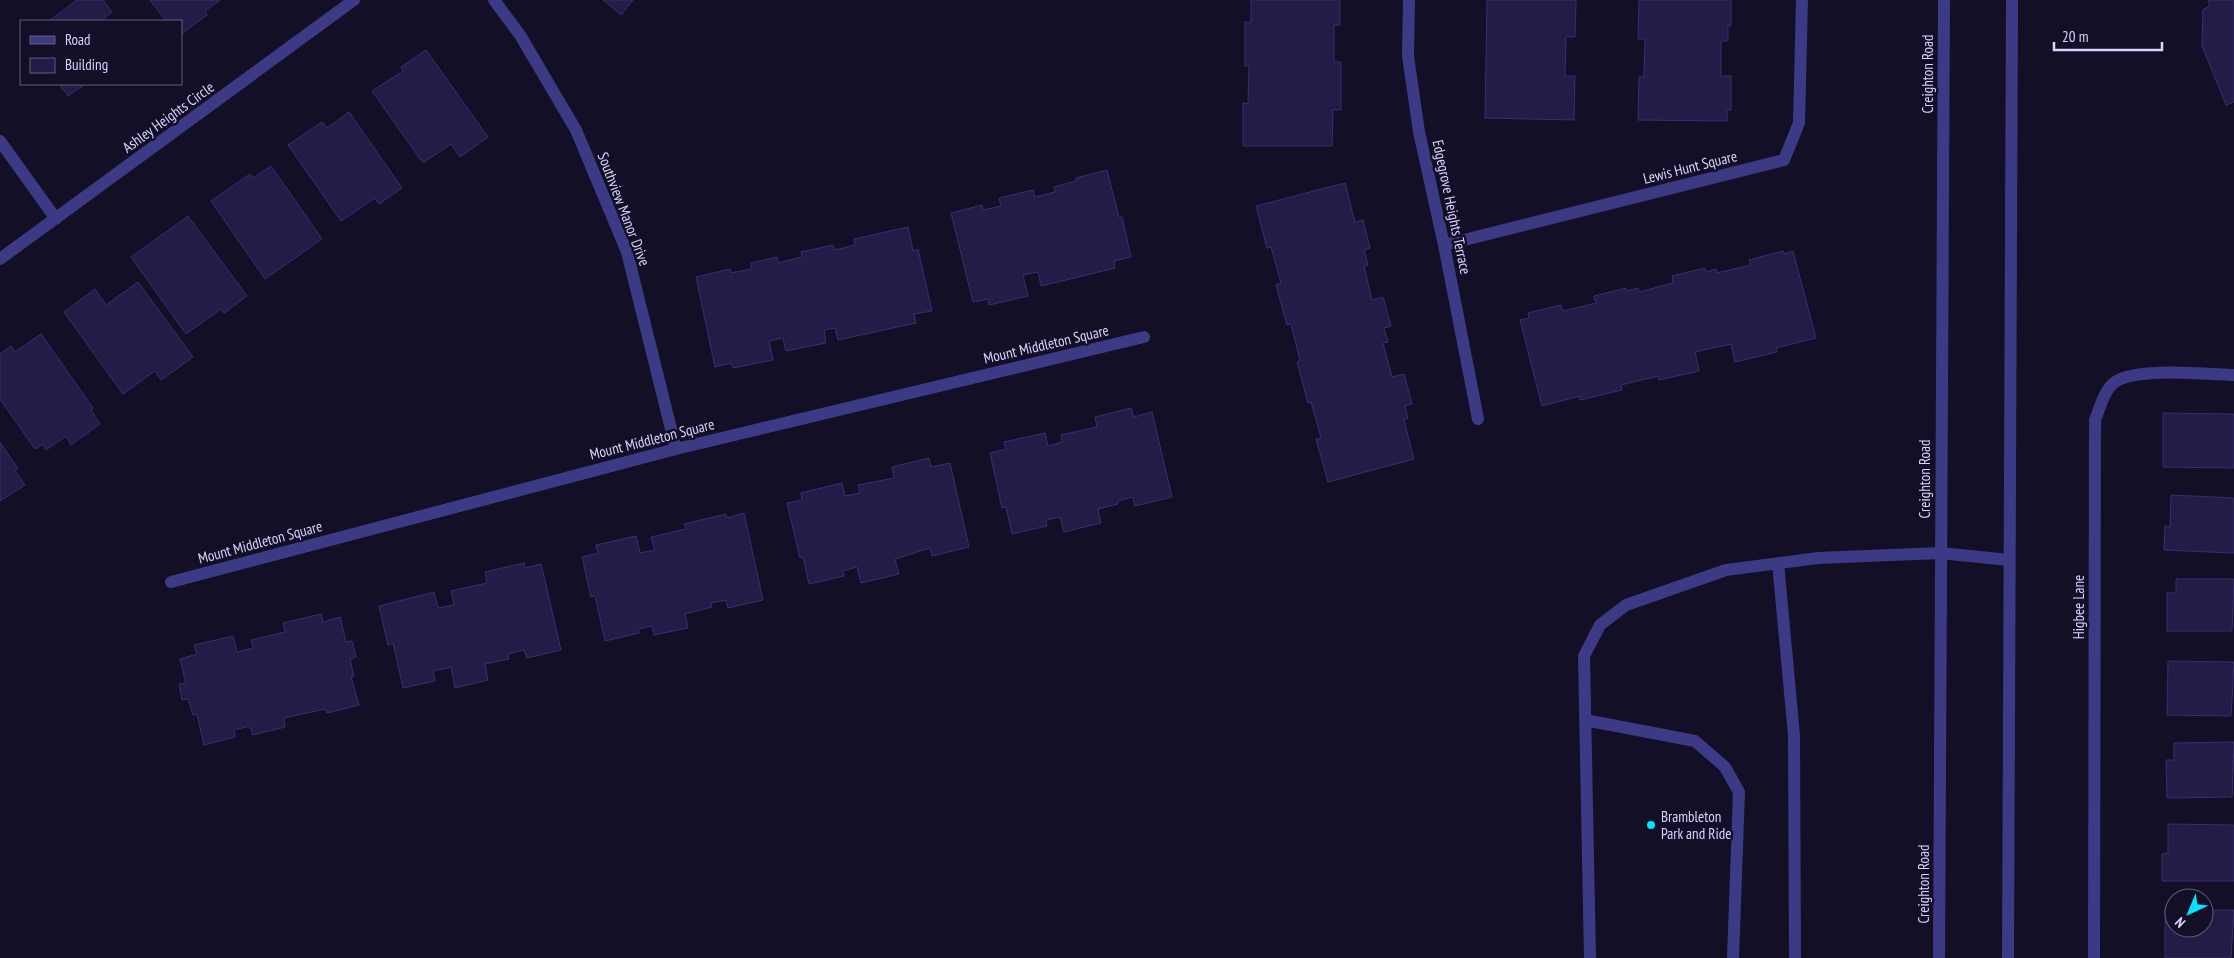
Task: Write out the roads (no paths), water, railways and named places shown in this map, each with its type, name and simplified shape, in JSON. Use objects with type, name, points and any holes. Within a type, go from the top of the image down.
[{"type":"street","name":"Ashley Heights Circle","points":[[0,259],[354,0]]},
{"type":"street","name":"Southview Manor Drive","points":[[494,0],[520,35],[576,130],[627,252],[676,449]]},
{"type":"street","name":"Edgegrove Heights Terrace","points":[[1409,0],[1408,56],[1417,122],[1444,245],[1478,419]]},
{"type":"street","name":"Lewis Hunt Square","points":[[1444,245],[1784,160],[1799,123],[1802,0]]},
{"type":"street","name":"Creighton Road","points":[[1939,958],[1944,0]]},
{"type":"street","points":[[2008,958],[2012,0]]},
{"type":"street","points":[[0,142],[56,219]]},
{"type":"street","name":"Mount Middleton Square","points":[[171,582],[676,449],[1144,337]]},
{"type":"street","name":"Higbee Lane","points":[[2094,958],[2095,420],[2104,397],[2114,383],[2137,373],[2234,375]]},
{"type":"street","points":[[1590,958],[1584,656],[1600,625],[1626,605],[1726,570],[1818,558],[1940,553],[2009,560]]},
{"type":"street","points":[[1778,564],[1794,736],[1796,958]]},
{"type":"street","points":[[1586,720],[1695,741],[1725,767],[1739,792],[1733,958]]},
{"type":"place","name":"Brambleton Park and Ride","points":[[1651,825]]}]
